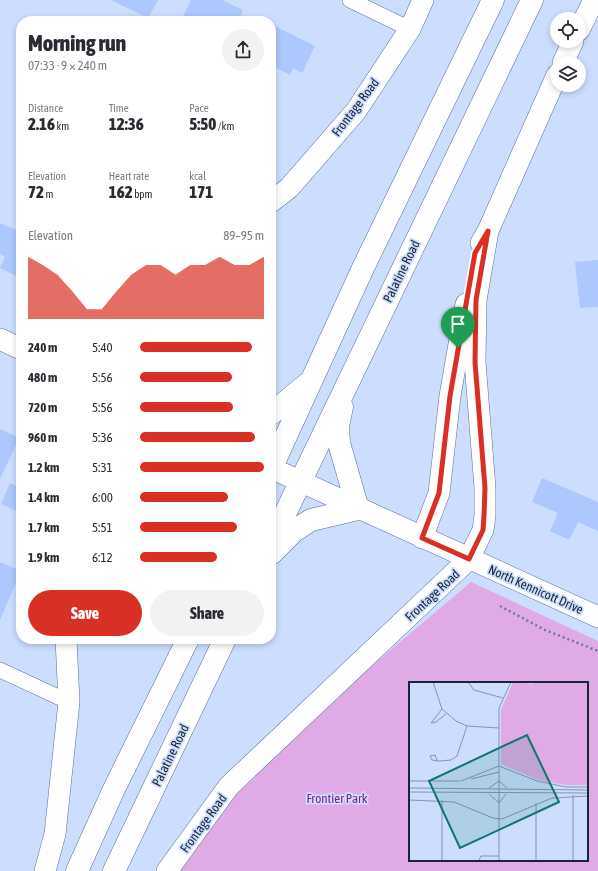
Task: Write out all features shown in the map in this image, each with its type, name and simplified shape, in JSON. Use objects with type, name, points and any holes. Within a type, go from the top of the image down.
[{"type":"highway","points":[[276,458],[363,268],[493,0]]},
{"type":"highway","name":"Palatine Road","points":[[276,532],[532,0]]},
{"type":"highway","points":[[276,410],[312,379]]},
{"type":"highway","points":[[276,549],[294,531],[311,520],[358,509],[339,443],[338,426],[344,389]]},
{"type":"highway","points":[[77,871],[114,789],[186,644]]},
{"type":"highway","name":"Palatine Road","points":[[114,871],[223,644]]},
{"type":"street","points":[[350,0],[410,29]]},
{"type":"street","name":"Frontage Road","points":[[276,198],[289,188],[356,111],[410,29],[423,0]]},
{"type":"street","points":[[586,16],[594,0]]},
{"type":"street","name":"Frontage Road","points":[[422,538],[439,493],[450,396],[475,253],[488,231],[550,90]]},
{"type":"street","name":"Frontage Road","points":[[167,871],[229,786],[469,559],[483,530],[484,516],[485,488],[475,362],[476,300],[488,231]]},
{"type":"street","points":[[0,339],[16,347]]},
{"type":"street","name":"North Kennicott Drive","points":[[276,471],[598,617]]},
{"type":"street","points":[[46,871],[55,834],[69,702],[66,644]]},
{"type":"street","points":[[0,670],[69,702]]},
{"type":"path","points":[[500,606],[545,630],[598,651]]},
{"type":"green space","name":"Frontier Park","points":[[471,582],[598,641],[598,871],[179,871],[232,797],[348,686]]},
{"type":"building","points":[[111,0],[158,0],[149,16],[144,16]]},
{"type":"building","points":[[191,0],[222,0],[243,10],[240,16],[183,16]]},
{"type":"building","points":[[276,26],[315,46],[302,73],[293,68],[290,75],[276,68]]},
{"type":"building","points":[[0,223],[16,230],[16,276],[0,268],[5,257],[0,254]]},
{"type":"building","points":[[598,260],[598,307],[580,308],[575,262]]},
{"type":"building","points":[[0,429],[16,437],[16,444],[0,479]]},
{"type":"building","points":[[542,478],[598,502],[598,531],[578,522],[569,540],[550,531],[558,513],[532,502]]},
{"type":"building","points":[[10,483],[16,486],[16,511],[1,504]]},
{"type":"building","points":[[0,562],[16,569],[16,583],[0,620]]},
{"type":"route","points":[[488,231],[476,300],[475,362],[485,488],[484,516],[483,530],[469,559],[422,538],[439,493],[450,396],[458,348],[475,253],[488,231]]}]
